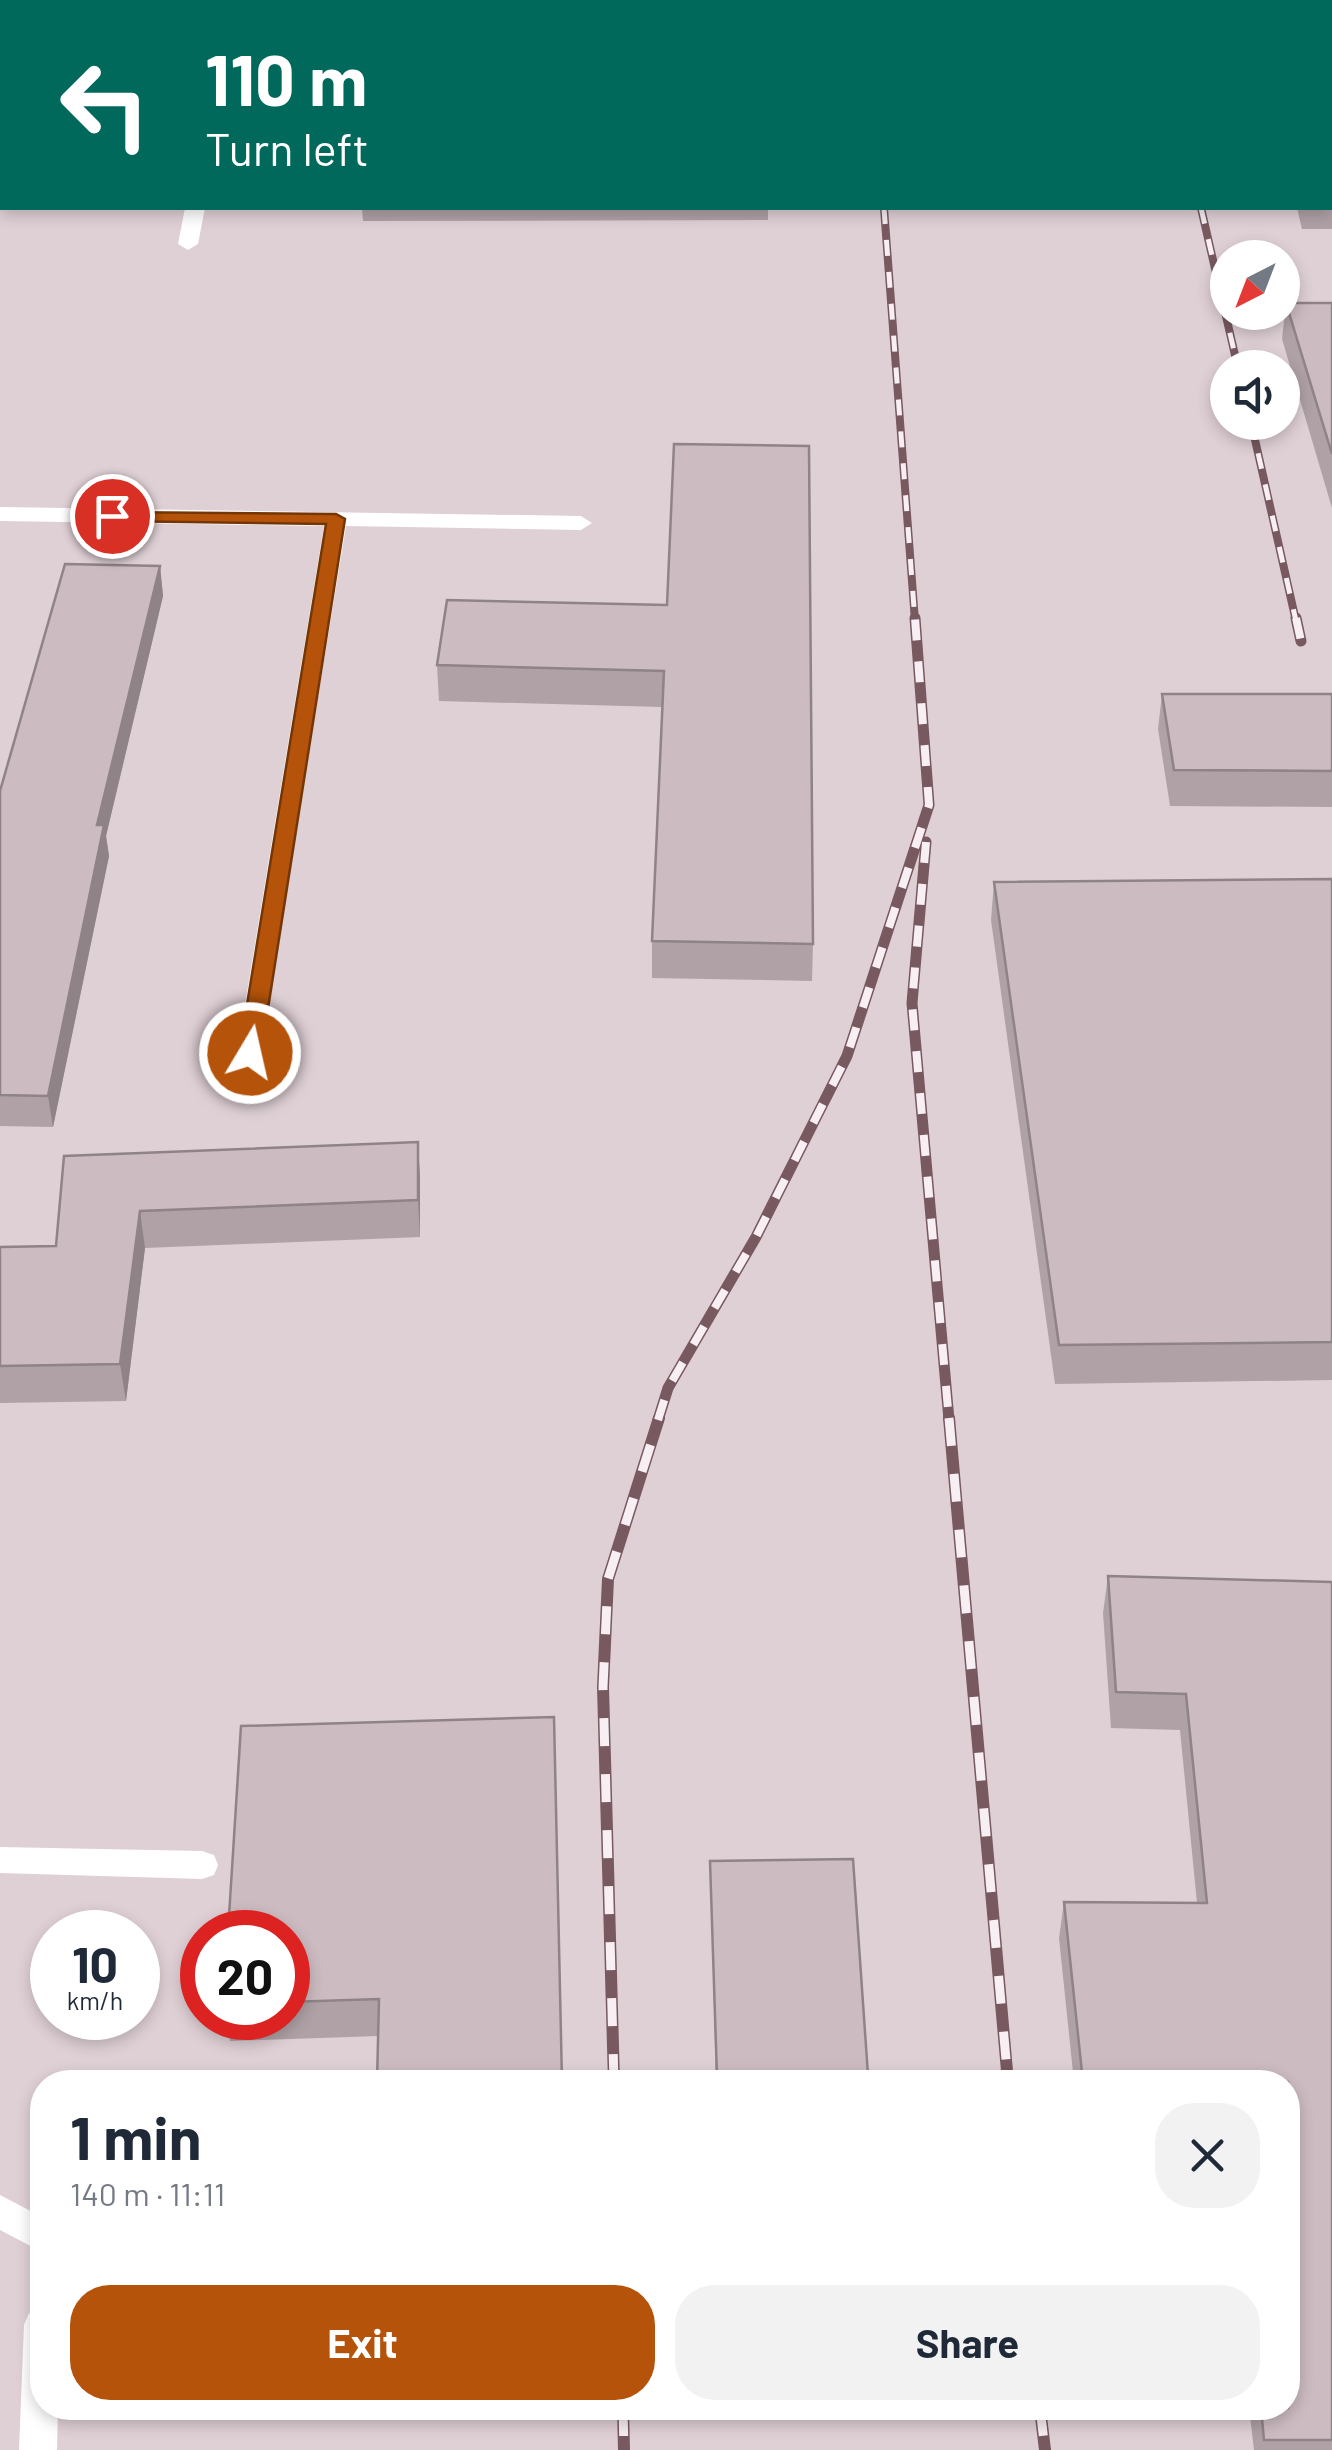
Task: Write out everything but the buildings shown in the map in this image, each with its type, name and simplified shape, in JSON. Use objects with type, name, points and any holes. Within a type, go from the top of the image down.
[{"type":"lane","points":[[188,244],[195,210]]},
{"type":"lane","points":[[0,514],[581,522]]},
{"type":"lane","points":[[250,1053],[336,519]]},
{"type":"lane","points":[[0,1860],[202,1865]]},
{"type":"lane","points":[[0,2211],[30,2229]]},
{"type":"lane","points":[[38,2450],[39,2420]]},
{"type":"shaded area","points":[[0,210],[1332,210],[1332,2450],[0,2450]]},
{"type":"railway","points":[[884,210],[915,621]]},
{"type":"railway","points":[[1201,210],[1234,350]]},
{"type":"railway","points":[[1255,440],[1296,621]]},
{"type":"railway","points":[[658,1420],[668,1388],[756,1237],[847,1056],[929,805],[915,618]]},
{"type":"railway","points":[[1296,618],[1301,641]]},
{"type":"railway","points":[[926,842],[912,1003],[949,1420]]},
{"type":"railway","points":[[614,2070],[603,1687],[608,1579],[659,1418]]},
{"type":"railway","points":[[949,1418],[1007,2070]]},
{"type":"railway","points":[[623,2420],[624,2450]]},
{"type":"railway","points":[[1041,2420],[1045,2450]]},
{"type":"route","points":[[112,516],[336,519],[250,1053]]}]
